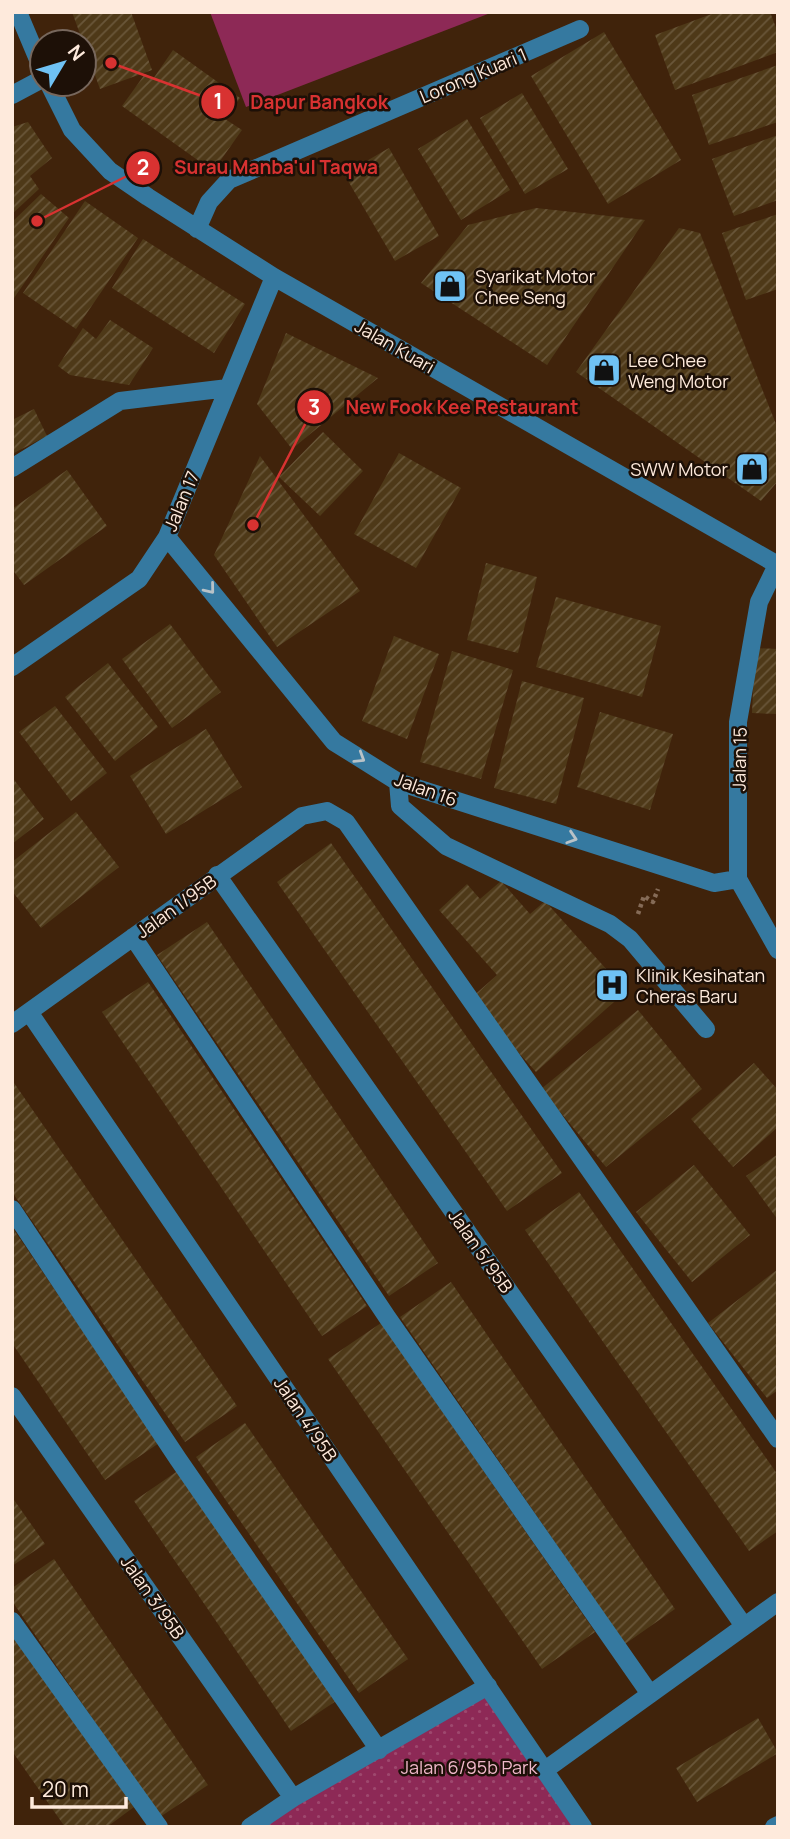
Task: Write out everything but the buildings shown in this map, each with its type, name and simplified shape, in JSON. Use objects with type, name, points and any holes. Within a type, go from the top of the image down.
[{"type":"street","points":[[18,12],[28,36]]},
{"type":"street","name":"Lorong Kuari 1","points":[[197,229],[209,202],[229,180],[580,29]]},
{"type":"street","points":[[12,95],[28,86]]},
{"type":"street","name":"Jalan Kuari","points":[[56,98],[72,130],[110,171],[197,229],[777,565]]},
{"type":"street","name":"Jalan 17","points":[[12,667],[139,579],[167,537],[274,276]]},
{"type":"street","points":[[12,468],[120,401],[228,388]]},
{"type":"street","name":"Jalan 16","points":[[167,537],[334,743],[398,782],[714,883],[738,879]]},
{"type":"street","name":"Jalan 15","points":[[777,565],[759,602],[738,722],[738,879],[778,950]]},
{"type":"street","points":[[398,782],[400,806],[446,846],[610,924],[630,939],[706,1029]]},
{"type":"street","name":"Jalan 1/95B","points":[[12,1024],[302,816],[327,811],[346,822],[778,1439]]},
{"type":"street","name":"Jalan 5/95B","points":[[217,876],[744,1626]]},
{"type":"street","points":[[133,937],[387,1317],[650,1694]]},
{"type":"street","name":"Jalan 4/95B","points":[[29,1012],[583,1827]]},
{"type":"street","points":[[12,1209],[178,1459],[379,1750]]},
{"type":"street","name":"Jalan 3/95B","points":[[12,1396],[293,1798]]},
{"type":"street","points":[[545,1770],[778,1602]]},
{"type":"street","points":[[12,1621],[159,1827]]},
{"type":"street","points":[[250,1827],[293,1798],[488,1686]]},
{"type":"path","points":[[637,917],[644,896],[653,902],[659,888]]},
{"type":"green space","points":[[210,12],[493,12],[246,107]]},
{"type":"green space","name":"Jalan 6/95b Park","points":[[488,1686],[584,1827],[250,1827]]},
{"type":"place","name":"Dapur Bangkok","points":[[111,63]]},
{"type":"place","name":"Surau Manba'ul Taqwa","points":[[37,221]]},
{"type":"place","name":"Syarikat Motor Chee Seng","points":[[450,286]]},
{"type":"place","name":"Lee Chee Weng Motor","points":[[604,370]]},
{"type":"place","name":"SWW Motor","points":[[752,469]]},
{"type":"place","name":"New Fook Kee Restaurant","points":[[253,525]]},
{"type":"place","name":"Klinik Kesihatan Cheras Baru","points":[[612,985]]}]
